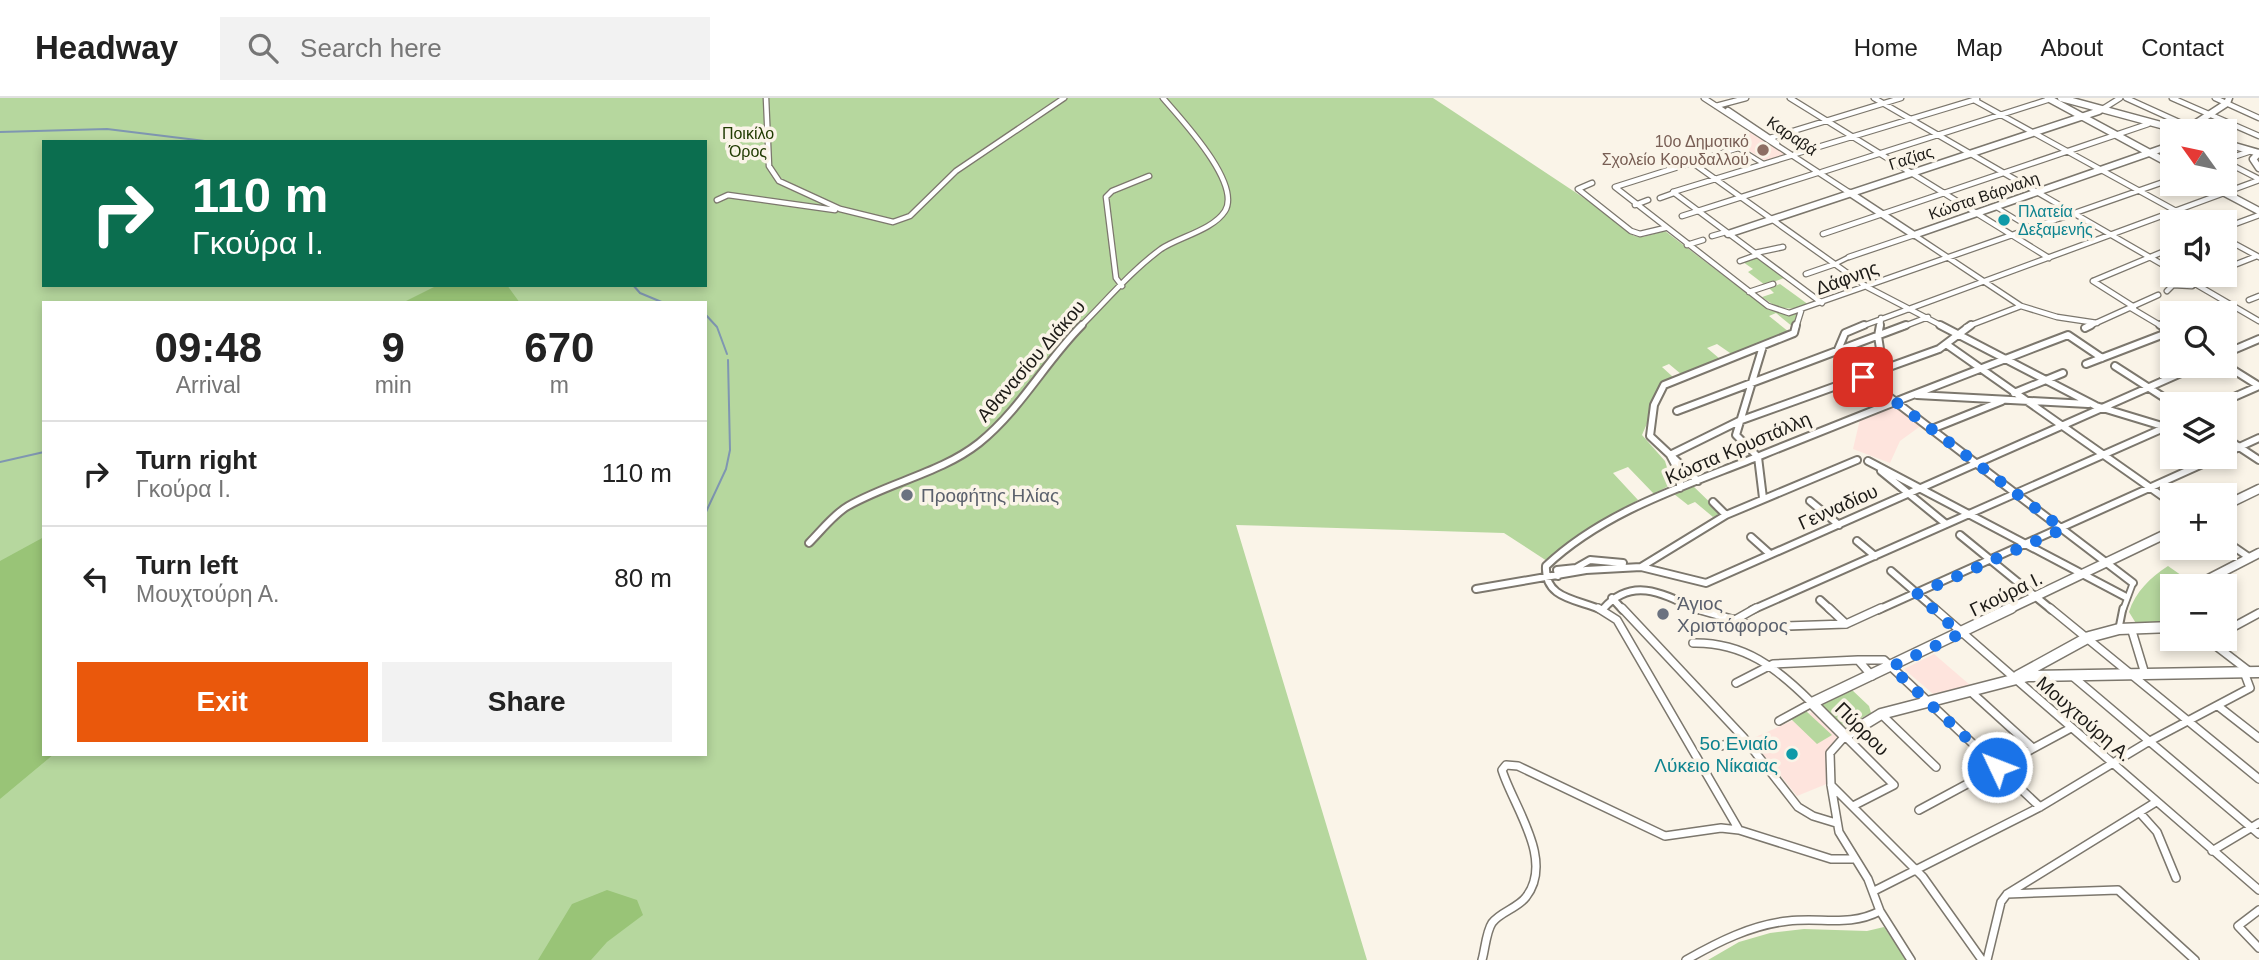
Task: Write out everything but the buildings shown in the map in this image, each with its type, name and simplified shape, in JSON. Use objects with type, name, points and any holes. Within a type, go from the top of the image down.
[{"type":"street","points":[[766,98],[769,166],[775,177],[840,209],[878,221],[904,220],[956,171],[1064,98]]},
{"type":"street","name":"Αθανασίου Διάκου","points":[[809,543],[846,507],[960,456],[980,442],[1022,401],[1063,344],[1122,286],[1162,249],[1215,220],[1227,206],[1226,192],[1212,156],[1163,98]]},
{"type":"street","name":"Καραβά","points":[[1704,98],[2021,306],[2057,317],[2097,323]]},
{"type":"street","points":[[1716,106],[1746,98]]},
{"type":"street","points":[[1790,98],[2049,258]]},
{"type":"street","points":[[1874,98],[2160,263]]},
{"type":"street","points":[[1770,138],[1901,98]]},
{"type":"street","points":[[2062,98],[2160,128]]},
{"type":"street","points":[[2101,110],[2120,98]]},
{"type":"street","points":[[2126,98],[2169,119]]},
{"type":"street","points":[[2172,98],[2259,136]]},
{"type":"street","points":[[2215,98],[2228,101],[2259,118]]},
{"type":"street","points":[[1660,198],[1975,99],[2174,210]]},
{"type":"street","points":[[2049,99],[2160,158]]},
{"type":"street","points":[[1682,216],[2049,99],[2160,125]]},
{"type":"street","points":[[2204,119],[2228,101]]},
{"type":"street","name":"Καραβά","points":[[1716,106],[1793,155]]},
{"type":"street","name":"Γαζίας","points":[[1712,236],[2101,110]]},
{"type":"street","points":[[1823,234],[2148,124]]},
{"type":"street","points":[[2237,147],[2259,153]]},
{"type":"street","points":[[1764,164],[1738,148],[1615,186],[1634,205],[1687,246],[1777,311],[1801,311]]},
{"type":"street","name":"Κώστα Βάρναλη","points":[[1805,274],[2160,149]]},
{"type":"street","points":[[2237,156],[2250,151]]},
{"type":"street","points":[[2259,153],[2253,159],[2259,168]]},
{"type":"street","points":[[1690,161],[1867,286],[2048,378],[2099,407]]},
{"type":"street","points":[[2237,167],[2259,180]]},
{"type":"street","points":[[1122,286],[1115,267],[1106,197],[1112,191],[1149,176]]},
{"type":"street","points":[[2237,189],[2259,180]]},
{"type":"street","points":[[1592,183],[1578,189],[1631,231],[1640,234],[1665,228]]},
{"type":"street","name":"Δάφνης","points":[[1698,481],[1650,436],[1654,405],[1664,385],[1678,377],[1797,331],[1801,311],[2160,183]]},
{"type":"street","points":[[1674,193],[1822,303]]},
{"type":"street","points":[[717,200],[728,194],[840,209]]},
{"type":"street","points":[[2183,210],[2218,196]]},
{"type":"street","points":[[2231,196],[2259,213]]},
{"type":"street","points":[[1634,205],[1648,200]]},
{"type":"street","points":[[1995,206],[2032,229]]},
{"type":"street","points":[[2237,222],[2259,213]]},
{"type":"street","points":[[1837,352],[1844,333],[1909,307],[2160,219]]},
{"type":"street","points":[[1687,246],[1703,240]]},
{"type":"street","points":[[2237,245],[2258,256]]},
{"type":"street","points":[[1740,261],[1783,247]]},
{"type":"street","points":[[2160,253],[2093,281],[2160,324]]},
{"type":"street","points":[[2237,265],[2258,256]]},
{"type":"street","points":[[1749,292],[1773,284]]},
{"type":"street","points":[[2167,291],[2171,287]]},
{"type":"street","points":[[2201,287],[2259,321]]},
{"type":"street","points":[[2085,328],[2158,295]]},
{"type":"street","points":[[2249,300],[2259,296]]},
{"type":"street","points":[[1680,488],[1680,474],[1670,455],[1739,421],[1946,344],[1957,332],[2021,306]]},
{"type":"street","points":[[1677,411],[1928,317]]},
{"type":"street","points":[[1881,318],[1878,336],[1883,368]]},
{"type":"street","name":"Κώστα Κρυστάλλη","points":[[1545,579],[1545,571],[1551,560],[1577,541],[1680,488],[1896,401],[2068,335],[2102,358]]},
{"type":"street","points":[[2086,364],[2160,335]]},
{"type":"street","points":[[2237,348],[2259,339]]},
{"type":"street","points":[[1946,344],[1979,370],[2160,495]]},
{"type":"street","points":[[1763,346],[1736,435],[1758,457],[1763,498]]},
{"type":"street","points":[[2115,366],[2160,395]]},
{"type":"street","points":[[2237,372],[2259,386]]},
{"type":"street","points":[[2014,393],[2063,373]]},
{"type":"street","points":[[1863,377],[2133,583],[2126,597],[2119,629]]},
{"type":"street","name":"Γενναδίου","points":[[1476,589],[1586,570],[1641,567],[1706,583],[2169,378]]},
{"type":"street","points":[[2237,396],[2259,386]]},
{"type":"street","points":[[1914,394],[2069,401],[2160,424]]},
{"type":"street","points":[[1932,429],[2004,400]]},
{"type":"street","points":[[1733,621],[1747,612],[1968,513],[2160,431]]},
{"type":"street","points":[[2239,447],[2259,438]]},
{"type":"street","points":[[2239,447],[2259,460]]},
{"type":"street","points":[[1641,567],[1726,515],[1857,460]]},
{"type":"street","points":[[1946,524],[1868,461],[2126,597]]},
{"type":"street","points":[[1604,608],[1612,598],[1623,591],[1653,591],[1699,611],[1733,621],[1776,628],[1846,624],[2028,545],[2191,469]]},
{"type":"street","points":[[2237,500],[2259,489]]},
{"type":"street","points":[[1810,500],[1839,525]]},
{"type":"street","points":[[1713,502],[1726,515]]},
{"type":"street","points":[[1960,535],[2035,598],[2088,637],[2126,674],[2259,779]]},
{"type":"street","points":[[1751,537],[1770,554]]},
{"type":"street","name":"Γκούρα Ι.","points":[[1779,722],[1812,703],[2160,537]]},
{"type":"street","points":[[1857,541],[1875,556]]},
{"type":"street","points":[[2237,546],[2257,555]]},
{"type":"street","points":[[2219,574],[2257,555]]},
{"type":"street","points":[[1558,576],[1558,570],[1576,568],[1590,560],[1623,563]]},
{"type":"street","name":"Μουχτούρη Α.","points":[[1891,571],[2112,766],[2259,890]]},
{"type":"street","points":[[1545,579],[1557,594],[1604,608],[1617,620],[1740,830]]},
{"type":"street","points":[[1612,598],[1744,738],[1798,807],[1813,816],[1836,823]]},
{"type":"street","points":[[1820,600],[1846,624]]},
{"type":"street","points":[[2237,625],[2259,613]]},
{"type":"street","points":[[2014,679],[2088,637],[2119,629],[2132,631],[2160,628]]},
{"type":"street","points":[[2132,631],[2146,674]]},
{"type":"street","points":[[1693,643],[1723,643],[1773,664]]},
{"type":"street","points":[[2225,651],[2251,672]]},
{"type":"street","points":[[1858,660],[1871,676]]},
{"type":"street","points":[[1736,683],[1773,664],[1884,660],[2040,807]]},
{"type":"street","name":"Πύρρου","points":[[1773,664],[1894,785],[1853,806]]},
{"type":"street","points":[[1911,960],[1880,911],[1874,891],[1836,823],[1830,753],[1845,736],[1881,714],[2014,679],[2070,674],[2251,672]]},
{"type":"street","points":[[1874,891],[2040,807],[2148,742],[2250,688],[2251,672]]},
{"type":"street","points":[[2070,674],[2148,742],[2255,825],[2259,834]]},
{"type":"street","points":[[1969,690],[2033,748]]},
{"type":"street","points":[[2218,706],[2259,738]]},
{"type":"street","points":[[1881,714],[1936,767]]},
{"type":"street","points":[[1919,810],[2071,729]]},
{"type":"street","points":[[1721,747],[1744,738]]},
{"type":"street","points":[[1482,960],[1492,924],[1503,912],[1526,898],[1535,879],[1533,840],[1505,780],[1502,770],[1506,765],[1518,766],[1665,835],[1721,828],[1740,830],[1838,860],[1854,859]]},
{"type":"street","points":[[1831,786],[1918,871],[1985,960]]},
{"type":"street","points":[[1985,960],[2001,902],[2007,894],[2156,802]]},
{"type":"street","points":[[2140,813],[2157,832],[2176,878]]},
{"type":"street","points":[[2212,851],[2255,825]]},
{"type":"street","points":[[2007,894],[2118,890],[2195,960]]},
{"type":"street","points":[[2259,909],[2239,923],[2241,931],[2259,948]]},
{"type":"street","points":[[1686,960],[1731,935],[1754,927],[1798,919],[1860,922],[1880,911]]},
{"type":"shaded area","name":"10ο Δημοτικό Σχολείο Κορυδαλλού","points":[[1749,132],[1787,155],[1766,161],[1728,138]]},
{"type":"shaded area","points":[[1894,406],[1922,425],[1900,441],[1890,463],[1853,449],[1860,419]]},
{"type":"shaded area","points":[[1934,654],[1970,685],[1933,694],[1904,669]]},
{"type":"shaded area","points":[[1812,712],[1837,737],[1826,752],[1829,783],[1797,796],[1751,739]]},
{"type":"green space","name":"Ποικίλο Όρος","points":[[0,98],[1433,98],[1590,202],[1634,236],[1643,237],[1665,231],[1769,310],[1797,314],[1793,327],[1776,313],[1769,316],[1789,332],[1733,355],[1717,344],[1707,348],[1720,359],[1681,374],[1669,364],[1662,367],[1673,377],[1664,384],[1642,435],[1665,461],[1672,484],[1654,494],[1628,467],[1613,473],[1638,500],[1571,541],[1547,561],[1504,533],[1236,525],[1367,960],[0,960]]},
{"type":"green space","points":[[1756,257],[1784,278],[1765,285],[1748,272],[1753,269],[1743,262]]},
{"type":"green space","points":[[1780,284],[1809,305],[1784,308],[1762,297],[1774,293],[1769,288]]},
{"type":"green space","points":[[434,287],[508,287],[519,301],[406,301]]},
{"type":"green space","points":[[1692,485],[1721,513],[1713,517],[1695,502],[1688,505],[1674,494]]},
{"type":"green space","points":[[42,538],[42,756],[52,756],[0,799],[0,561]]},
{"type":"green space","points":[[2168,566],[2179,574],[2160,574],[2160,622],[2137,625],[2129,612],[2135,598],[2150,580]]},
{"type":"green space","points":[[1851,689],[1869,706],[1871,713],[1839,730],[1816,706]]},
{"type":"green space","points":[[1806,711],[1832,735],[1817,744],[1791,719]]},
{"type":"green space","points":[[607,890],[637,900],[643,915],[607,942],[591,960],[538,960],[572,904]]},
{"type":"green space","points":[[1884,927],[1907,960],[1708,960],[1739,942],[1770,933],[1804,929],[1867,931]]},
{"type":"waterway","points":[[0,132],[107,129],[197,140]]},
{"type":"waterway","points":[[635,287],[640,293],[659,301]]},
{"type":"waterway","points":[[707,316],[717,327],[727,354]]},
{"type":"waterway","points":[[707,510],[726,469],[730,450],[728,360]]},
{"type":"waterway","points":[[0,462],[42,452]]},
{"type":"place","name":"10ο Δημοτικό Σχολείο Κορυδαλλού","points":[[1763,150]]},
{"type":"place","name":"Πλατεία Δεξαμενής","points":[[2004,220]]},
{"type":"place","name":"Προφήτης Ηλίας","points":[[907,495]]},
{"type":"place","name":"Άγιος Χριστόφορος","points":[[1663,614]]},
{"type":"place","name":"5ο Ενιαίο Λύκειο Νίκαιας","points":[[1792,754]]},
{"type":"route","points":[[1863,377],[2063,529],[1917,594],[1960,634],[1891,667],[1997,767]]}]
